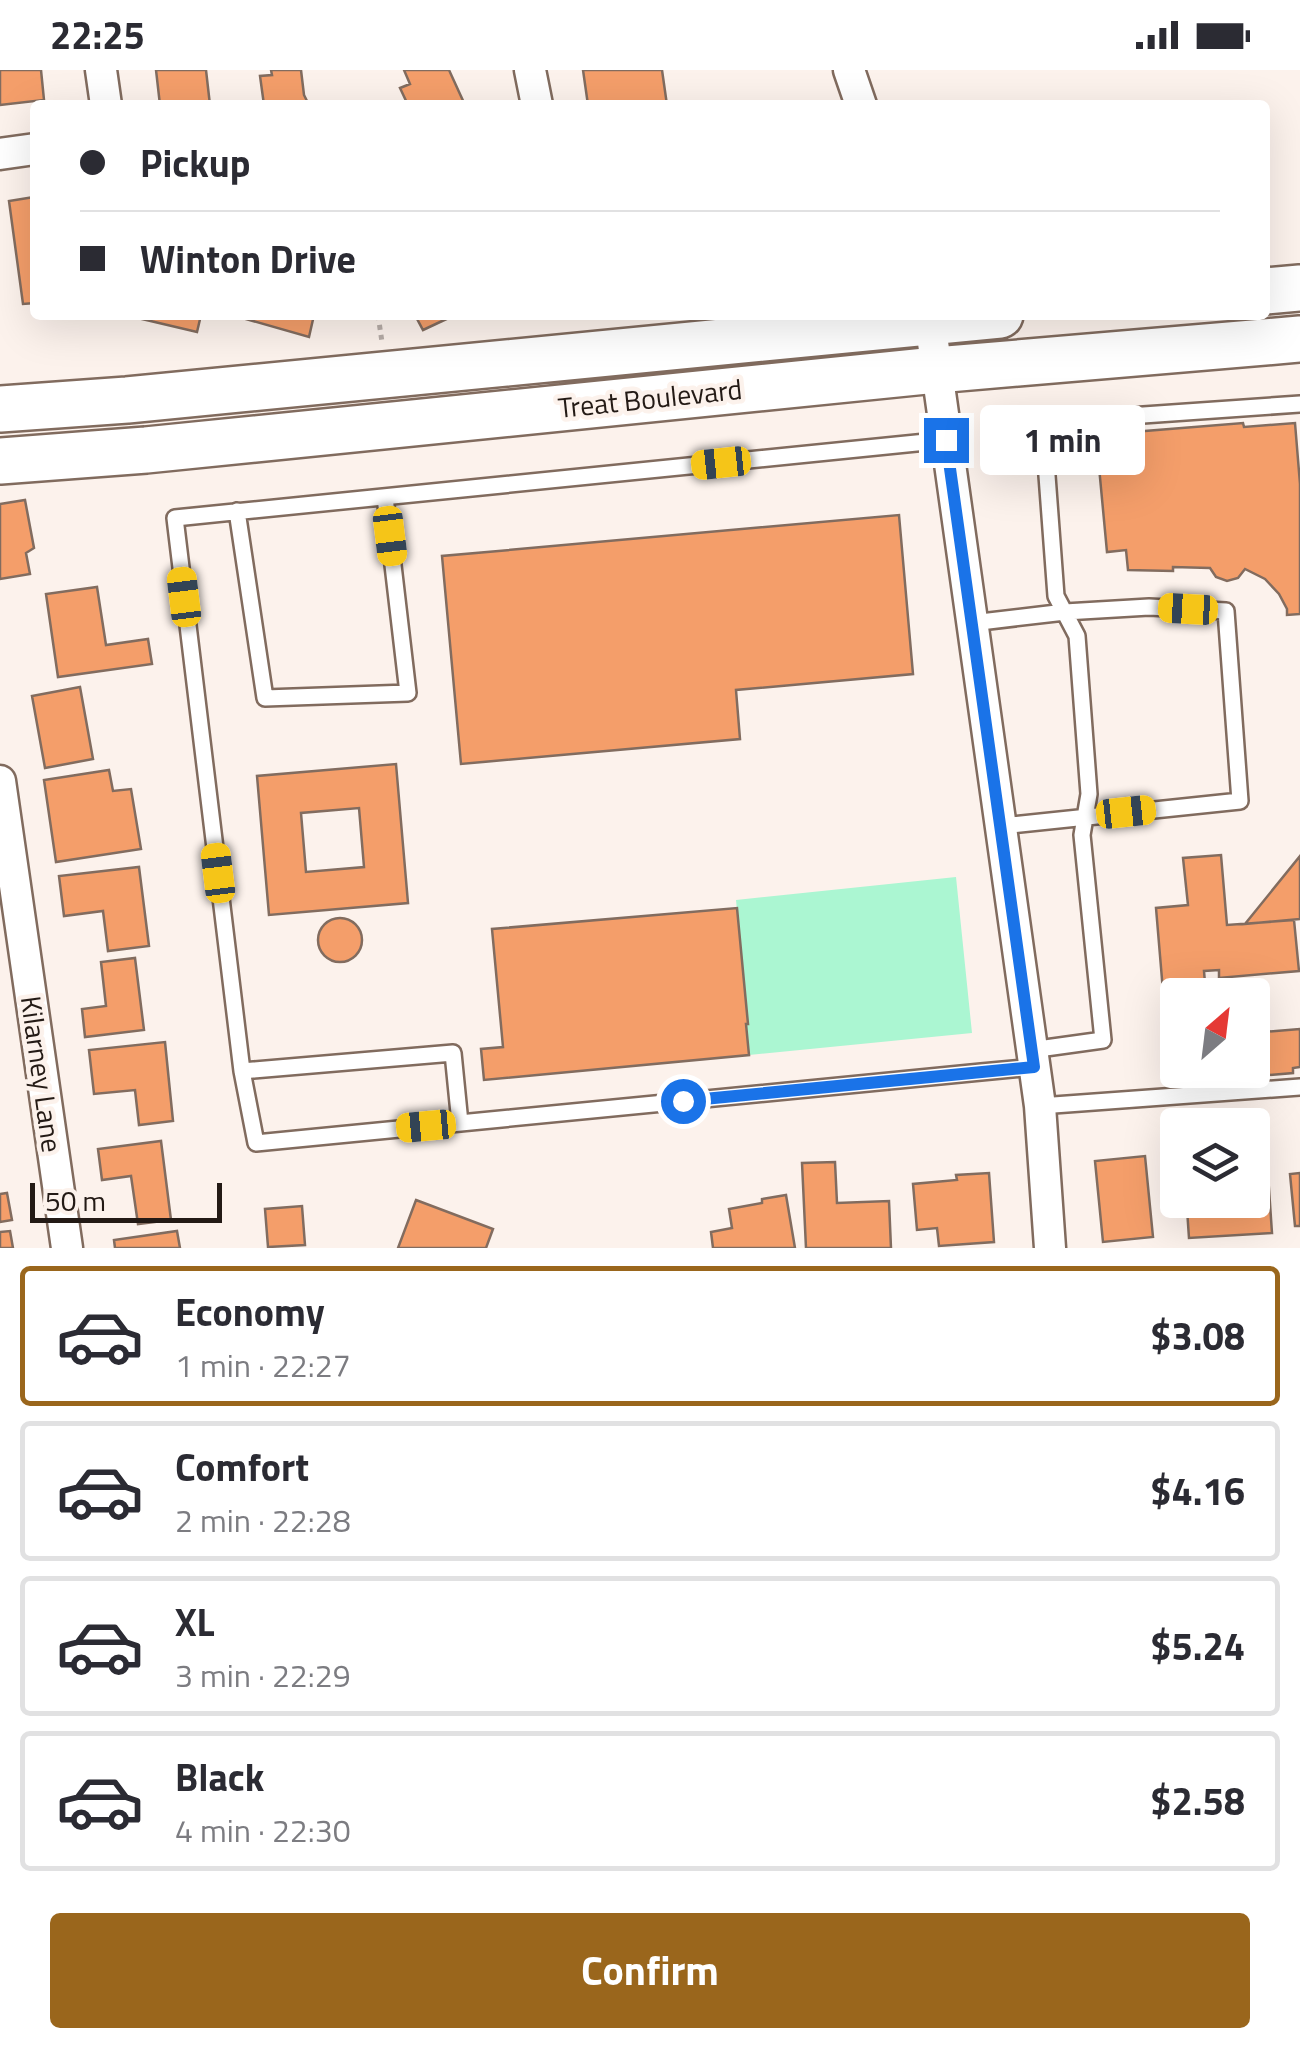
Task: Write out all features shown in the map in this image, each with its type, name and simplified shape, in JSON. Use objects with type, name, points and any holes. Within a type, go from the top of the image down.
[{"type":"main road","points":[[1270,291],[1300,288]]},
{"type":"main road","name":"Treat Boulevard","points":[[0,409],[942,320]]},
{"type":"main road","name":"Treat Boulevard","points":[[0,461],[146,450],[936,370],[1300,339]]},
{"type":"street","points":[[101,70],[105,100]]},
{"type":"street","points":[[530,70],[536,100]]},
{"type":"street","points":[[849,70],[859,100]]},
{"type":"street","points":[[0,154],[30,150]]},
{"type":"street","points":[[930,321],[1040,1106],[1050,1248]]},
{"type":"street","name":"Kilarney Lane","points":[[0,781],[67,1248]]},
{"type":"lane","points":[[946,440],[175,518],[242,1070],[256,1143],[1033,1059],[1103,1040],[1082,835],[1089,794],[1077,636],[1056,596],[1043,422],[1300,404]]},
{"type":"lane","points":[[238,511],[265,698],[408,693],[385,497]]},
{"type":"lane","points":[[972,623],[1064,612],[1149,608],[1226,611],[1240,801],[1000,826]]},
{"type":"lane","points":[[242,1070],[454,1053],[460,1123]]},
{"type":"lane","points":[[1040,1106],[1300,1087]]},
{"type":"green space","points":[[956,877],[972,1033],[749,1055],[736,900]]},
{"type":"building","points":[[0,70],[41,70],[44,100],[0,105]]},
{"type":"building","points":[[156,70],[206,70],[209,100],[159,100]]},
{"type":"building","points":[[271,70],[301,70],[306,100],[263,100],[260,76],[272,75]]},
{"type":"building","points":[[404,70],[449,70],[463,100],[406,100],[400,88],[410,84]]},
{"type":"building","points":[[583,70],[662,70],[666,100],[587,100]]},
{"type":"building","points":[[30,198],[30,303],[23,304],[9,201]]},
{"type":"building","points":[[146,320],[200,320],[197,332]]},
{"type":"building","points":[[250,320],[313,320],[309,337]]},
{"type":"building","points":[[418,320],[444,320],[423,330]]},
{"type":"building","points":[[1243,423],[1244,427],[1295,423],[1300,484],[1300,614],[1287,615],[1279,594],[1265,579],[1245,569],[1238,578],[1227,581],[1216,577],[1210,568],[1128,570],[1126,550],[1107,552],[1096,435]]},
{"type":"building","points":[[25,500],[34,548],[26,553],[30,574],[0,579],[0,504]]},
{"type":"building","points":[[899,515],[913,674],[736,690],[740,739],[461,764],[442,556]]},
{"type":"building","points":[[97,587],[106,645],[148,639],[152,664],[58,677],[46,594]]},
{"type":"building","points":[[80,687],[93,759],[45,768],[32,696]]},
{"type":"building","points":[[396,764],[408,903],[269,915],[257,776]],"holes":[[[359,808],[364,867],[306,872],[301,813]]]},
{"type":"building","points":[[109,770],[113,791],[131,789],[141,849],[56,862],[44,780]]},
{"type":"building","points":[[1221,855],[1227,925],[1294,920],[1299,971],[1219,978],[1219,970],[1204,971],[1205,978],[1162,978],[1156,908],[1188,905],[1183,858]]},
{"type":"building","points":[[1300,856],[1300,919],[1245,924]]},
{"type":"building","points":[[139,867],[149,946],[108,951],[103,911],[64,916],[59,876]]},
{"type":"building","points":[[737,908],[749,1055],[484,1080],[481,1049],[503,1047],[492,929]]},
{"type":"building","points":[[340,918],[356,924],[362,940],[356,956],[340,962],[324,956],[318,940],[324,924]]},
{"type":"building","points":[[135,958],[144,1030],[85,1037],[82,1009],[106,1006],[101,962]]},
{"type":"building","points":[[1300,1029],[1300,1067],[1293,1068],[1293,1073],[1270,1075],[1270,1031]]},
{"type":"building","points":[[165,1042],[173,1121],[139,1125],[135,1090],[94,1094],[89,1050]]},
{"type":"building","points":[[161,1141],[171,1220],[138,1224],[131,1176],[102,1180],[98,1149]]},
{"type":"building","points":[[1145,1156],[1153,1237],[1103,1242],[1095,1161]]},
{"type":"building","points":[[835,1162],[837,1203],[889,1201],[891,1248],[806,1248],[802,1163]]},
{"type":"building","points":[[989,1173],[994,1242],[939,1246],[937,1228],[917,1230],[913,1184]]},
{"type":"building","points":[[1300,1173],[1300,1226],[1295,1226],[1290,1174]]},
{"type":"building","points":[[7,1193],[12,1220],[0,1222],[0,1194]]},
{"type":"building","points":[[786,1195],[795,1248],[713,1248],[711,1232],[732,1228],[729,1209]]},
{"type":"building","points":[[416,1200],[493,1229],[486,1248],[398,1248]]},
{"type":"building","points":[[1270,1204],[1272,1233],[1189,1238],[1188,1218],[1270,1218]]},
{"type":"building","points":[[302,1206],[305,1245],[268,1247],[265,1209]]},
{"type":"building","points":[[10,1231],[13,1248],[0,1248],[0,1232]]},
{"type":"building","points":[[177,1231],[180,1248],[115,1248],[114,1240]]},
{"type":"route","points":[[683,1101],[1034,1067],[946,440]]}]
